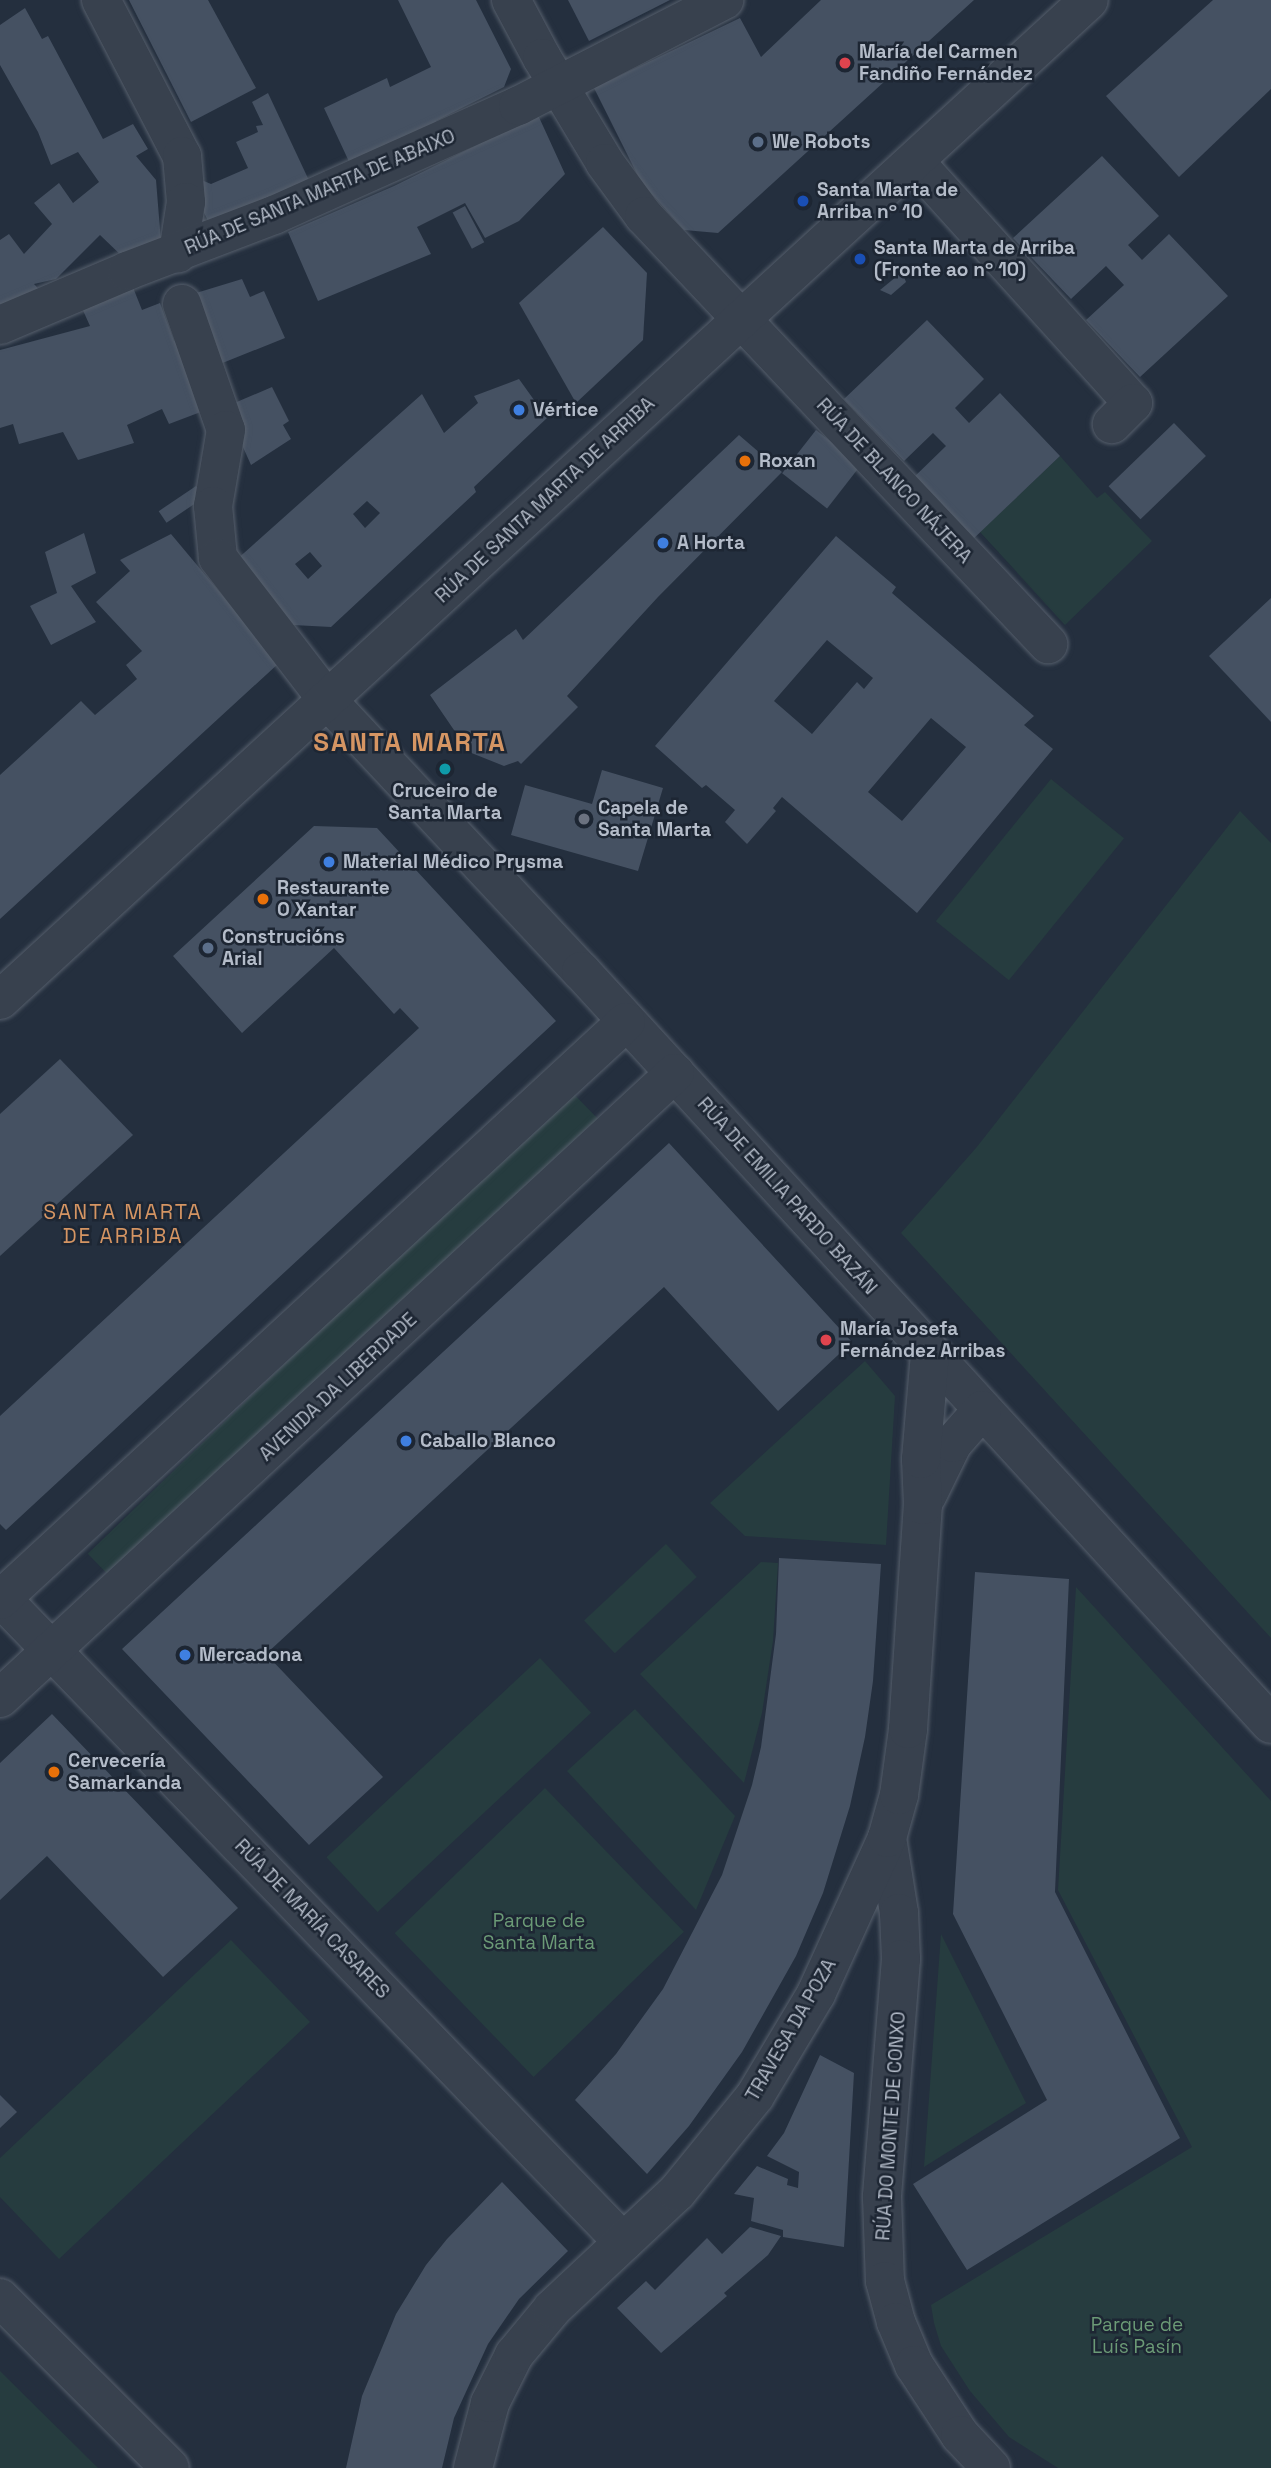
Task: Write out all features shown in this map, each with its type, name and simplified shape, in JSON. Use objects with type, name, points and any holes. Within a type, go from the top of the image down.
[{"type":"street","points":[[101,0],[182,156],[186,202],[178,253]]},
{"type":"street","name":"RÚA DE BLANCO NÁJERA","points":[[511,0],[625,191],[741,319],[1048,644]]},
{"type":"street","name":"RÚA DE SANTA MARTA DE ABAIXO","points":[[0,325],[274,215],[518,106],[724,0]]},
{"type":"street","name":"RÚA DE SANTA MARTA DE ARRIBA","points":[[0,1000],[1089,0]]},
{"type":"street","points":[[915,162],[1133,403],[1112,424]]},
{"type":"street","name":"RÚA DE EMILIA PARDO BAZÁN","points":[[182,304],[226,430],[213,506],[218,558],[328,701],[675,1073],[1271,1724]]},
{"type":"street","points":[[1,1598],[626,1022]]},
{"type":"street","name":"AVENIDA DA LIBERDADE","points":[[0,1698],[675,1073]]},
{"type":"street","name":"TRAVESA DA POZA","points":[[472,2468],[490,2403],[514,2356],[552,2309],[698,2169],[761,2086],[816,1994],[887,1838],[899,1795],[908,1730],[923,1505],[921,1459],[930,1353]]},
{"type":"street","name":"TRAVESA DA POZA","points":[[923,1505],[953,1443],[982,1410]]},
{"type":"street","name":"RÚA DE MARÍA CASARES","points":[[1,1598],[623,2242]]},
{"type":"street","name":"RÚA DO MONTE DE CONXO","points":[[887,1838],[900,1913],[901,1959],[882,2197],[885,2281],[896,2322],[914,2365],[960,2435],[991,2468]]},
{"type":"street","points":[[0,2298],[170,2468]]},
{"type":"green space","points":[[1060,456],[1097,498],[1105,492],[1152,541],[1065,625],[980,532]]},
{"type":"green space","points":[[1051,779],[1124,838],[1009,980],[936,921]]},
{"type":"green space","points":[[1240,811],[1271,843],[1271,1638],[901,1233],[976,1148]]},
{"type":"green space","points":[[569,1089],[600,1121],[119,1586],[88,1554]]},
{"type":"green space","points":[[865,1361],[895,1396],[886,1545],[745,1536],[710,1503]]},
{"type":"green space","points":[[666,1544],[697,1577],[615,1653],[584,1620]]},
{"type":"green space","points":[[761,1562],[778,1563],[773,1641],[762,1713],[744,1783],[640,1674]]},
{"type":"green space","name":"Parque de Luís Pasín","points":[[1076,1587],[1271,1801],[1271,2468],[1058,2468],[1009,2437],[970,2391],[941,2346],[934,2323],[931,2305],[1192,2147],[1058,1890]]},
{"type":"green space","points":[[540,1658],[591,1713],[378,1912],[326,1857]]},
{"type":"green space","points":[[635,1709],[735,1816],[696,1910],[567,1771]]},
{"type":"green space","name":"Parque de Santa Marta","points":[[545,1788],[684,1932],[534,2077],[395,1933]]},
{"type":"green space","points":[[941,1934],[1026,2103],[924,2167]]},
{"type":"green space","points":[[231,1940],[310,2022],[59,2259],[0,2197],[0,2158]]},
{"type":"green space","points":[[0,2371],[98,2468],[0,2468]]},
{"type":"building","points":[[129,0],[208,0],[256,88],[191,122]]},
{"type":"building","points":[[398,0],[476,0],[511,69],[504,87],[436,121],[435,129],[352,168],[324,108],[387,78],[390,87],[431,67]]},
{"type":"building","points":[[568,0],[670,0],[589,41]]},
{"type":"building","points":[[821,0],[974,0],[718,233],[684,230],[641,182],[594,88],[740,18],[761,57]]},
{"type":"building","points":[[1213,0],[1271,0],[1271,89],[1179,177],[1106,96]]},
{"type":"building","points":[[25,8],[42,39],[48,36],[103,139],[133,124],[148,149],[136,156],[156,180],[161,242],[126,260],[100,235],[56,279],[34,284],[44,295],[0,315],[0,240],[9,234],[24,254],[52,224],[34,203],[59,183],[73,203],[99,182],[78,152],[51,165],[38,132],[0,65],[0,25]]},
{"type":"building","points":[[268,93],[313,189],[208,221],[196,196],[199,179],[211,184],[248,168],[236,142],[258,132],[256,126],[263,125],[252,102]]},
{"type":"building","points":[[538,115],[565,174],[519,221],[485,238],[465,203],[417,227],[431,254],[318,301],[288,232],[394,186]]},
{"type":"building","points":[[1102,156],[1159,216],[1128,245],[1142,260],[1169,234],[1228,296],[1140,377],[1086,320],[1124,285],[1106,266],[1071,299],[1013,238]]},
{"type":"building","points":[[465,206],[484,242],[472,249],[453,213]]},
{"type":"building","points":[[603,227],[647,273],[643,340],[576,403],[519,303]]},
{"type":"building","points":[[902,272],[906,282],[891,295],[880,290]]},
{"type":"building","points":[[242,279],[250,297],[264,291],[285,338],[220,364],[183,297]]},
{"type":"building","points":[[132,285],[142,310],[160,303],[174,341],[181,340],[206,410],[169,424],[162,409],[127,425],[134,443],[78,460],[63,432],[19,444],[13,424],[0,428],[0,350],[90,326],[81,306]]},
{"type":"building","points":[[927,320],[984,379],[955,408],[969,423],[1000,393],[1060,456],[970,542],[911,480],[946,446],[933,433],[904,461],[844,399]]},
{"type":"building","points":[[519,379],[547,418],[474,487],[476,492],[331,627],[293,625],[235,561],[422,394],[444,433],[478,403],[474,396]],"holes":[[[367,501],[380,513],[365,528],[353,514]],[[310,552],[322,566],[308,579],[295,564]]]},
{"type":"building","points":[[272,387],[289,421],[283,425],[291,439],[251,465],[225,407]]},
{"type":"building","points":[[1174,423],[1206,456],[1140,519],[1109,486]]},
{"type":"building","points":[[816,430],[861,465],[827,508],[782,473]]},
{"type":"building","points":[[739,435],[782,472],[658,597],[567,696],[578,707],[521,764],[518,761],[504,766],[469,752],[430,695],[516,629],[523,640]]},
{"type":"building","points":[[196,486],[204,498],[167,523],[159,511]]},
{"type":"building","points":[[84,533],[96,573],[71,586],[96,622],[51,645],[30,606],[57,593],[45,552]]},
{"type":"building","points":[[171,534],[279,663],[0,919],[0,775],[81,701],[95,715],[137,679],[126,665],[142,651],[96,602],[130,571],[120,560]]},
{"type":"building","points":[[836,536],[896,587],[892,593],[1034,716],[1024,725],[1053,749],[917,913],[782,797],[773,808],[776,811],[747,844],[725,822],[735,810],[706,785],[702,788],[655,746]],"holes":[[[827,640],[873,678],[864,689],[857,682],[812,734],[774,701]],[[931,718],[966,747],[902,821],[868,792]]]},
{"type":"building","points":[[1271,598],[1271,722],[1209,656]]},
{"type":"building","name":"Capela de Santa Marta","points":[[602,770],[663,788],[638,871],[511,835],[525,785],[592,804]]},
{"type":"building","points":[[314,826],[377,828],[556,1021],[6,1530],[0,1524],[0,1416],[419,1028],[400,1008],[394,1014],[334,948],[242,1033],[173,956]]},
{"type":"building","points":[[60,1059],[133,1135],[0,1256],[0,1114]]},
{"type":"building","points":[[669,1143],[852,1342],[778,1411],[664,1287],[266,1654],[383,1777],[309,1845],[122,1649]]},
{"type":"building","points":[[779,1558],[881,1564],[873,1681],[865,1737],[850,1806],[823,1893],[796,1956],[742,2052],[689,2126],[647,2174],[575,2100],[616,2054],[663,1989],[722,1875],[752,1785],[761,1747],[776,1634]]},
{"type":"building","points":[[975,1572],[1069,1579],[1055,1892],[1180,2138],[967,2270],[913,2184],[1047,2100],[953,1914]]},
{"type":"building","points":[[52,1714],[238,1908],[163,1977],[47,1856],[0,1900],[0,1763]]},
{"type":"building","points":[[820,2055],[854,2073],[844,2247],[783,2237],[783,2230],[751,2221],[754,2198],[734,2194],[757,2166],[788,2179],[787,2185],[798,2188],[799,2172],[767,2156],[784,2133]]},
{"type":"building","points":[[0,2095],[17,2112],[0,2128]]},
{"type":"building","points":[[502,2182],[568,2251],[519,2299],[488,2344],[454,2418],[442,2468],[346,2468],[362,2396],[396,2314],[426,2265]]},
{"type":"building","points":[[750,2227],[781,2236],[768,2255],[724,2293],[727,2296],[661,2353],[617,2308],[646,2281],[655,2290],[707,2238],[722,2254]]},
{"type":"place","name":"María del Carmen Fandiño Fernández","points":[[845,63]]},
{"type":"place","name":"We Robots","points":[[758,142]]},
{"type":"place","name":"Santa Marta de Arriba nº 10","points":[[803,201]]},
{"type":"place","name":"Santa Marta de Arriba (Fronte ao nº 10)","points":[[860,259]]},
{"type":"place","name":"Vértice","points":[[519,410]]},
{"type":"place","name":"Roxan","points":[[745,461]]},
{"type":"place","name":"A Horta","points":[[663,543]]},
{"type":"place","name":"Cruceiro de Santa Marta","points":[[445,769]]},
{"type":"place","name":"Capela de Santa Marta","points":[[584,819]]},
{"type":"place","name":"Material Médico Prysma","points":[[329,862]]},
{"type":"place","name":"Restaurante O Xantar","points":[[263,899]]},
{"type":"place","name":"Construcións Arial","points":[[208,948]]},
{"type":"place","name":"María Josefa Fernández Arribas","points":[[826,1340]]},
{"type":"place","name":"Caballo Blanco","points":[[406,1441]]},
{"type":"place","name":"Mercadona","points":[[185,1655]]},
{"type":"place","name":"Cervecería Samarkanda","points":[[54,1772]]},
{"type":"district","name":"SANTA MARTA","points":[[410,743]]},
{"type":"district","name":"SANTA MARTA DE ARRIBA","points":[[123,1224]]}]
